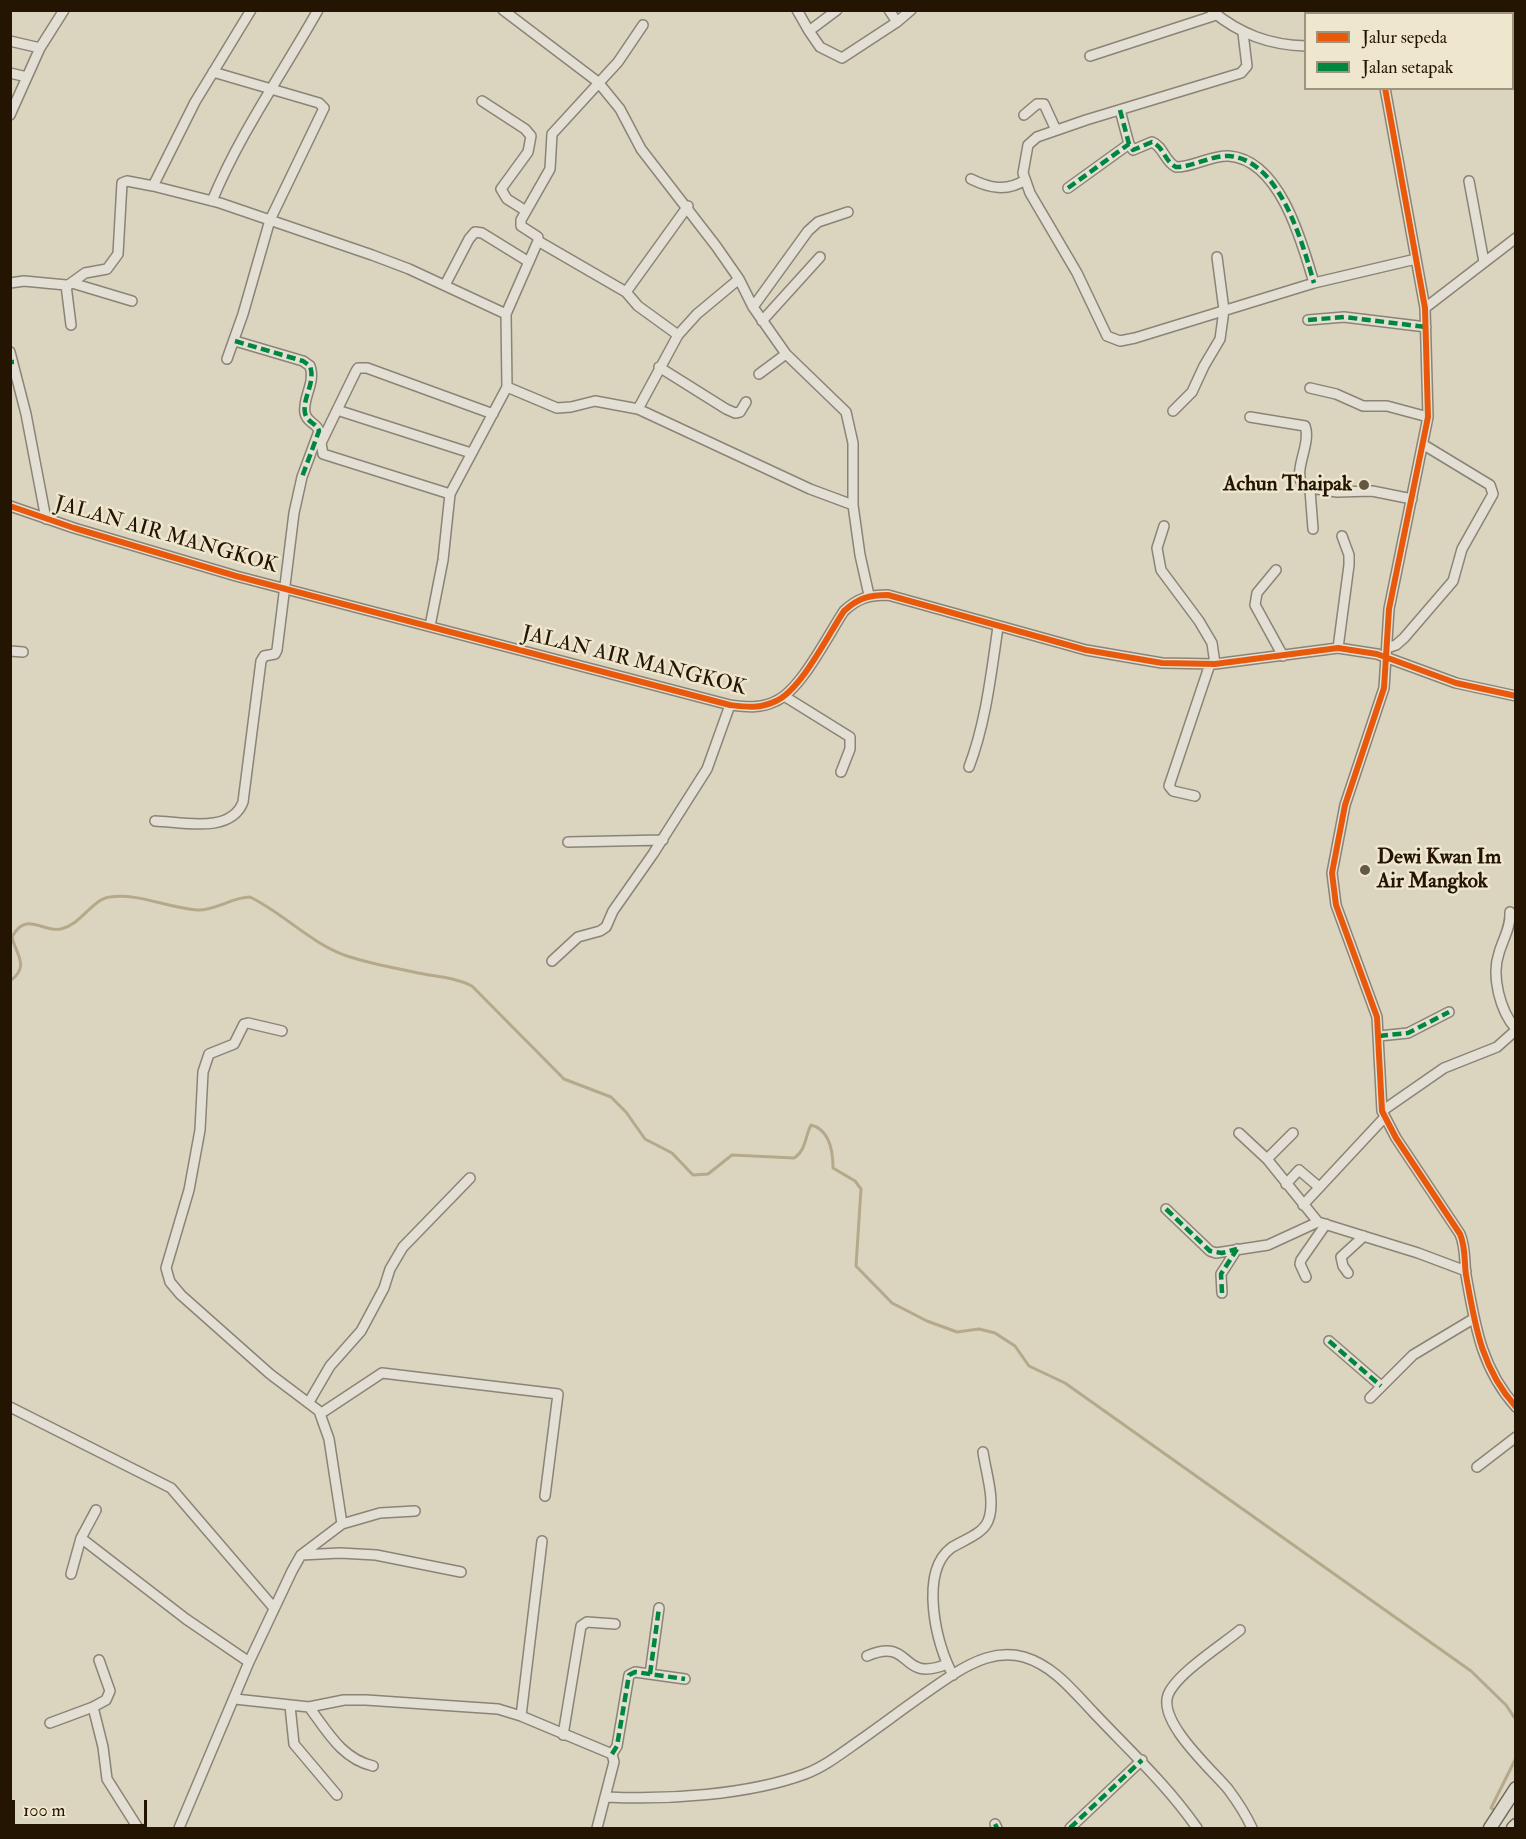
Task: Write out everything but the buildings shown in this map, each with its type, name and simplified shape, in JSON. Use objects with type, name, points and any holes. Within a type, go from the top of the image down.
[{"type":"main road","points":[[1492,1826],[1515,1788]]},
{"type":"street","points":[[10,115],[40,48],[64,10]]},
{"type":"street","points":[[153,186],[213,72],[251,10]]},
{"type":"street","points":[[212,201],[225,169],[270,88],[318,10]]},
{"type":"street","points":[[503,10],[598,82],[620,109],[641,149],[688,206],[739,279],[753,308],[786,354],[840,405],[849,420],[853,443],[853,505],[860,555],[869,595]]},
{"type":"street","points":[[514,19],[521,10]]},
{"type":"street","points":[[797,10],[820,47],[842,58],[897,22],[911,10]]},
{"type":"street","points":[[809,31],[837,10]]},
{"type":"street","points":[[889,10],[897,22]]},
{"type":"street","points":[[1090,56],[1213,13],[1243,33],[1265,41],[1304,46]]},
{"type":"street","points":[[430,626],[443,560],[450,494],[507,387],[506,314],[538,241],[538,237],[522,226],[526,211],[550,169],[552,134],[618,62],[644,25]]},
{"type":"street","points":[[1243,33],[1247,66],[1241,73],[1056,130],[1037,138],[1028,145],[1024,157],[1025,180],[1030,193],[1077,273],[1107,336],[1120,341],[1128,339],[1314,283],[1416,258]]},
{"type":"street","points":[[10,40],[40,48]]},
{"type":"street","points":[[213,72],[270,88],[319,104],[324,108],[270,220],[235,341],[227,359]]},
{"type":"street","points":[[10,73],[27,77]]},
{"type":"street","points":[[1385,90],[1425,308],[1428,417],[1389,609],[1384,688],[1345,805],[1332,873],[1336,905],[1372,1002],[1379,1036],[1383,1114],[1460,1234],[1465,1249],[1473,1319],[1486,1364],[1497,1385],[1515,1407]]},
{"type":"street","points":[[482,101],[525,129],[531,136],[528,152],[501,189],[507,199],[526,211]]},
{"type":"street","points":[[1024,115],[1037,104],[1044,104],[1056,130]]},
{"type":"street","points":[[1120,110],[1129,144],[1133,150],[1152,142],[1156,144],[1169,164],[1176,167],[1227,156],[1240,158],[1264,171],[1278,190],[1306,256],[1314,283]]},
{"type":"street","points":[[1068,188],[1129,144]]},
{"type":"street","points":[[971,179],[982,184],[1004,188],[1025,180]]},
{"type":"street","points":[[1469,181],[1484,262]]},
{"type":"street","points":[[69,285],[85,273],[107,269],[116,258],[122,183],[127,182],[212,201],[372,255],[445,285],[506,314]]},
{"type":"street","points":[[626,292],[688,206]]},
{"type":"street","points":[[753,308],[808,231],[818,222],[848,212]]},
{"type":"street","points":[[445,285],[475,232],[482,233],[529,262]]},
{"type":"street","points":[[1425,308],[1515,238]]},
{"type":"street","points":[[538,241],[626,292],[638,306],[678,336]]},
{"type":"street","points":[[762,321],[820,256]]},
{"type":"street","points":[[1173,411],[1192,392],[1220,339],[1224,310],[1217,257]]},
{"type":"street","points":[[638,409],[678,336],[698,314],[739,279]]},
{"type":"street","points":[[10,284],[24,280],[69,285],[132,301]]},
{"type":"street","points":[[69,285],[71,325]]},
{"type":"street","points":[[1308,320],[1344,317],[1426,327]]},
{"type":"street","points":[[155,821],[214,823],[228,820],[238,814],[243,802],[261,662],[264,656],[275,654],[278,650],[294,513],[302,477],[319,431],[306,417],[304,411],[312,372],[303,361],[235,341]]},
{"type":"street","points":[[10,352],[46,519]]},
{"type":"street","points":[[759,374],[786,354]]},
{"type":"street","points":[[450,494],[323,454],[321,443],[356,371],[362,367],[493,414]]},
{"type":"street","points":[[659,367],[726,410],[740,412],[746,402]]},
{"type":"street","points":[[507,387],[557,408],[595,400],[638,409],[810,489],[853,505]]},
{"type":"street","points":[[1310,388],[1336,394],[1363,406],[1387,406],[1428,417]]},
{"type":"street","points":[[337,410],[471,453]]},
{"type":"street","points":[[1250,417],[1305,426],[1306,435],[1300,479],[1304,487],[1310,490],[1371,491],[1412,499]]},
{"type":"street","points":[[1387,652],[1404,638],[1453,580],[1462,549],[1493,494],[1490,485],[1424,445]]},
{"type":"street","points":[[1310,490],[1313,529]]},
{"type":"street","name":"JALAN AIR MANGKOK","points":[[10,506],[46,519],[286,588],[730,705],[752,708],[767,705],[784,696]]},
{"type":"street","points":[[1164,526],[1157,548],[1161,570],[1199,621],[1212,643],[1213,664],[1169,786],[1173,791],[1196,796]]},
{"type":"street","points":[[1338,648],[1349,565],[1349,555],[1342,536]]},
{"type":"street","points":[[1276,570],[1257,593],[1255,605],[1283,656]]},
{"type":"street","points":[[841,772],[850,749],[850,737],[784,696],[844,611],[853,602],[869,595],[897,597],[998,627],[1162,663],[1213,664],[1338,648],[1387,652],[1456,683],[1515,696]]},
{"type":"street","points":[[969,767],[978,744],[987,701],[998,627]]},
{"type":"street","points":[[10,651],[23,652]]},
{"type":"street","points":[[552,961],[578,937],[604,930],[613,911],[663,840],[707,769],[730,705]]},
{"type":"street","points":[[568,842],[663,840]]},
{"type":"street","points":[[1303,1204],[1383,1114],[1444,1068],[1497,1047],[1515,1030],[1502,1005],[1496,962],[1508,929],[1510,912]]},
{"type":"street","points":[[1379,1036],[1408,1033],[1449,1012]]},
{"type":"street","points":[[282,1031],[248,1023],[241,1030],[234,1044],[209,1054],[203,1072],[201,1130],[189,1190],[166,1268],[170,1282],[180,1295],[270,1374],[309,1402],[320,1413],[328,1439],[342,1524]]},
{"type":"street","points":[[1239,1133],[1267,1160],[1303,1204],[1322,1223],[1418,1252],[1466,1271]]},
{"type":"street","points":[[1267,1160],[1293,1133]]},
{"type":"street","points":[[1286,1184],[1299,1170],[1319,1187]]},
{"type":"street","points":[[309,1402],[330,1366],[361,1330],[403,1247],[470,1178]]},
{"type":"street","points":[[1166,1209],[1210,1251],[1216,1253],[1268,1245],[1322,1223]]},
{"type":"street","points":[[1306,1277],[1300,1264],[1301,1260],[1322,1223]]},
{"type":"street","points":[[1348,1273],[1341,1257],[1364,1236]]},
{"type":"street","points":[[1222,1293],[1221,1274],[1237,1249]]},
{"type":"street","points":[[1371,1398],[1427,1344],[1443,1339],[1473,1319]]},
{"type":"street","points":[[1329,1341],[1381,1386]]},
{"type":"street","points":[[320,1413],[382,1373],[558,1395],[545,1496]]},
{"type":"street","points":[[10,1407],[171,1488],[274,1608]]},
{"type":"street","points":[[1476,1467],[1515,1437]]},
{"type":"street","points":[[953,1675],[947,1664],[932,1597],[934,1579],[942,1559],[950,1549],[985,1527],[988,1521],[990,1496],[982,1452]]},
{"type":"street","points":[[71,1574],[81,1538],[96,1510]]},
{"type":"street","points":[[179,1828],[249,1662],[301,1555],[342,1524],[380,1512],[415,1511]]},
{"type":"street","points":[[81,1538],[186,1619],[249,1662]]},
{"type":"street","points":[[521,1716],[542,1541]]},
{"type":"street","points":[[301,1555],[340,1553],[376,1555],[461,1572]]},
{"type":"street","points":[[650,1674],[659,1608]]},
{"type":"street","points":[[563,1735],[581,1626],[587,1622],[615,1624]]},
{"type":"street","points":[[1240,1630],[1177,1681],[1168,1695],[1166,1708],[1175,1728],[1230,1791],[1252,1828]]},
{"type":"street","points":[[867,1656],[883,1649],[892,1649],[902,1654],[914,1667],[924,1671],[947,1664]]},
{"type":"street","points":[[607,1797],[646,1799],[697,1796],[805,1774],[830,1761],[953,1675],[989,1656],[1023,1657],[1042,1664],[1063,1680],[1142,1760],[1197,1828]]},
{"type":"street","points":[[50,1723],[106,1700],[110,1691],[99,1660]]},
{"type":"street","points":[[597,1828],[607,1797],[614,1762],[612,1754],[617,1746],[629,1674],[635,1672],[685,1679]]},
{"type":"street","points":[[235,1699],[309,1707],[344,1700],[366,1700],[498,1709],[521,1716],[612,1754]]},
{"type":"street","points":[[290,1706],[294,1744],[337,1795]]},
{"type":"street","points":[[93,1707],[103,1748],[107,1779],[133,1826]]},
{"type":"street","points":[[309,1707],[338,1746],[360,1763],[373,1766]]},
{"type":"street","points":[[1070,1828],[1142,1760]]},
{"type":"waterway","points":[[10,981],[20,970],[21,965],[12,937],[23,925],[35,924],[61,929],[75,922],[98,902],[110,897],[132,897],[197,910],[250,897],[336,952],[367,962],[452,979],[472,986],[564,1079],[611,1097],[626,1112],[645,1139],[672,1153],[693,1175],[708,1174],[732,1155],[794,1158],[803,1147],[811,1125],[826,1136],[832,1155],[833,1168],[855,1181],[861,1189],[856,1266],[892,1303],[927,1321],[957,1332],[979,1329],[995,1333],[1015,1346],[1029,1366],[1065,1383],[1471,1671],[1506,1705],[1516,1720]]},
{"type":"waterway","points":[[1498,1812],[1491,1808],[1516,1758]]},
{"type":"marked path","points":[[1120,110],[1129,144],[1133,150],[1152,142],[1176,167],[1229,156],[1247,161],[1262,172],[1275,187],[1286,206],[1303,246],[1314,283]]},
{"type":"marked path","points":[[1068,188],[1129,144]]},
{"type":"marked path","points":[[1308,320],[1344,317],[1426,327]]},
{"type":"marked path","points":[[235,341],[303,361],[310,366],[311,378],[305,402],[305,413],[319,431],[302,477]]},
{"type":"marked path","points":[[1379,1036],[1408,1033],[1449,1012]]},
{"type":"marked path","points":[[1166,1209],[1210,1251],[1222,1253],[1237,1249]]},
{"type":"marked path","points":[[1222,1293],[1221,1274],[1237,1249]]},
{"type":"marked path","points":[[1329,1341],[1381,1386]]},
{"type":"marked path","points":[[650,1674],[659,1608]]},
{"type":"marked path","points":[[612,1754],[617,1746],[629,1675],[635,1672],[685,1679]]},
{"type":"marked path","points":[[1070,1828],[1142,1760]]},
{"type":"marked path","points":[[995,1824],[997,1828]]},
{"type":"cycle path","points":[[1385,90],[1425,308],[1428,417],[1389,609],[1384,688],[1345,805],[1332,873],[1336,905],[1377,1017],[1382,1111],[1396,1138],[1460,1234],[1481,1345],[1495,1377],[1516,1407]]},
{"type":"cycle path","points":[[10,506],[74,528],[236,576],[730,705],[759,706],[776,701],[785,695],[804,674],[844,611],[864,598],[888,595],[1086,650],[1162,663],[1215,664],[1338,648],[1377,654],[1456,683],[1516,696]]},
{"type":"place","name":"Achun Thaipak","points":[[1364,485]]},
{"type":"place","name":"Dewi Kwan Im Air Mangkok","points":[[1365,870]]}]
